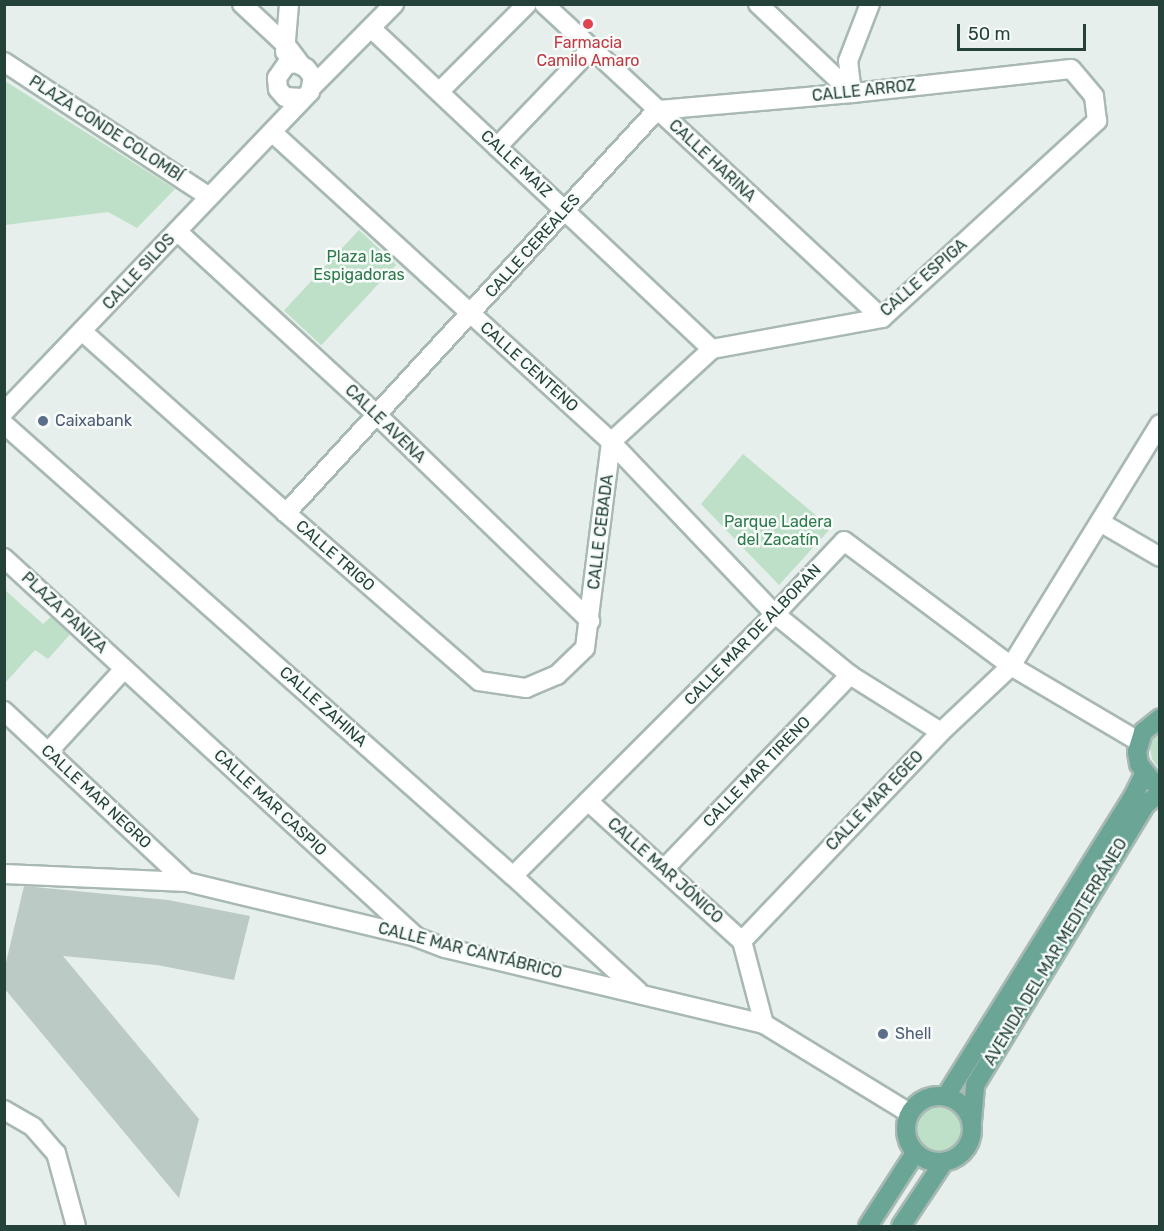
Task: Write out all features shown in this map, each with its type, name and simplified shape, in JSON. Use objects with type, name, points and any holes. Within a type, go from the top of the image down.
[{"type":"main road","points":[[1159,717],[1149,724],[1138,741],[1137,753],[1144,774],[1160,786]]},
{"type":"main road","name":"AVENIDA DEL MAR MEDITERRÁNEO","points":[[946,1096],[1133,797],[1144,774]]},
{"type":"main road","name":"AVENIDA DEL MAR MEDITERRÁNEO","points":[[972,1120],[975,1085],[1146,804],[1160,793]]},
{"type":"main road","points":[[901,1227],[943,1163],[963,1153],[973,1132],[972,1120],[962,1105],[946,1096],[925,1099],[909,1113],[906,1134],[915,1153],[933,1162],[943,1163]]},
{"type":"main road","points":[[868,1227],[915,1153]]},
{"type":"street","points":[[242,4],[286,45],[306,81]]},
{"type":"street","points":[[272,132],[278,89],[277,78],[282,69],[286,45],[289,4]]},
{"type":"street","name":"CALLE SILOS","points":[[4,412],[83,332],[208,196],[272,132],[306,81],[334,67],[394,4]]},
{"type":"street","points":[[439,92],[526,4]]},
{"type":"street","name":"CALLE HARINA","points":[[544,4],[882,318]]},
{"type":"street","points":[[758,4],[852,93]]},
{"type":"street","points":[[852,93],[848,61],[870,4]]},
{"type":"street","name":"CALLE MAIZ","points":[[372,29],[712,349]]},
{"type":"street","points":[[497,147],[591,49]]},
{"type":"street","name":"PLAZA CONDE COLOMBÍ","points":[[4,62],[208,196]]},
{"type":"street","points":[[282,69],[291,64],[306,81]]},
{"type":"street","name":"CALLE ARROZ","points":[[657,110],[852,93],[1071,69]]},
{"type":"street","name":"CALLE ESPIGA","points":[[712,349],[882,318],[1097,121],[1094,96],[1071,69]]},
{"type":"street","points":[[278,89],[285,97],[306,81]]},
{"type":"street","name":"CALLE CEREALES","points":[[286,513],[657,110]]},
{"type":"street","name":"CALLE CENTENO","points":[[272,132],[612,442],[775,614],[850,675],[941,732]]},
{"type":"street","name":"CALLE AVENA","points":[[177,231],[376,414],[590,621]]},
{"type":"street","name":"CALLE TRIGO","points":[[83,332],[479,681],[526,688],[557,675],[585,648],[590,621]]},
{"type":"street","points":[[612,442],[712,349]]},
{"type":"street","name":"CALLE ZAHINA","points":[[4,424],[513,876],[639,992]]},
{"type":"street","name":"CALLE MAR EGEO","points":[[742,941],[941,732],[1011,666],[1160,424]]},
{"type":"street","name":"CALLE CEBADA","points":[[590,621],[612,442]]},
{"type":"street","points":[[1100,522],[1160,557]]},
{"type":"street","name":"CALLE MAR DE ALBORAN","points":[[513,876],[775,614],[844,541],[1011,666]]},
{"type":"street","name":"PLAZA PANIZA","points":[[4,558],[124,669]]},
{"type":"street","points":[[1011,666],[1138,741]]},
{"type":"street","points":[[48,752],[124,669]]},
{"type":"street","name":"CALLE MAR CASPIO","points":[[124,669],[416,937]]},
{"type":"street","name":"CALLE MAR TIRENO","points":[[664,868],[850,675]]},
{"type":"street","name":"CALLE MAR NEGRO","points":[[4,711],[187,882]]},
{"type":"street","name":"CALLE MAR JÓNICO","points":[[588,801],[742,941]]},
{"type":"street","name":"CALLE MAR CANTÁBRICO","points":[[4,874],[187,882],[416,937],[445,948],[639,992],[764,1024],[909,1113]]},
{"type":"street","points":[[742,941],[764,1024]]},
{"type":"street","points":[[4,1110],[33,1127],[56,1154],[76,1227]]},
{"type":"green space","points":[[4,81],[175,189],[137,228],[108,212],[5,225]]},
{"type":"green space","name":"Plaza las Espigadoras","points":[[359,230],[396,265],[321,345],[284,310]]},
{"type":"green space","name":"Parque Ladera del Zacatín","points":[[743,454],[831,528],[779,585],[701,504]]},
{"type":"green space","points":[[5,590],[43,624],[53,615],[73,631],[48,659],[35,650],[5,683]]},
{"type":"green space","points":[[1159,731],[1159,769],[1152,759],[1150,748],[1153,738]]},
{"type":"green space","points":[[933,1104],[943,1104],[956,1111],[963,1124],[963,1134],[956,1147],[943,1154],[933,1154],[924,1150],[917,1143],[913,1134],[913,1124],[917,1115],[924,1108]]},
{"type":"building","points":[[24,886],[168,900],[250,916],[234,980],[157,965],[63,956],[199,1119],[179,1198],[4,988],[4,971]]},
{"type":"place","name":"Farmacia Camilo Amaro","points":[[588,24]]},
{"type":"place","name":"Caixabank","points":[[43,421]]},
{"type":"place","name":"Shell","points":[[883,1034]]}]
